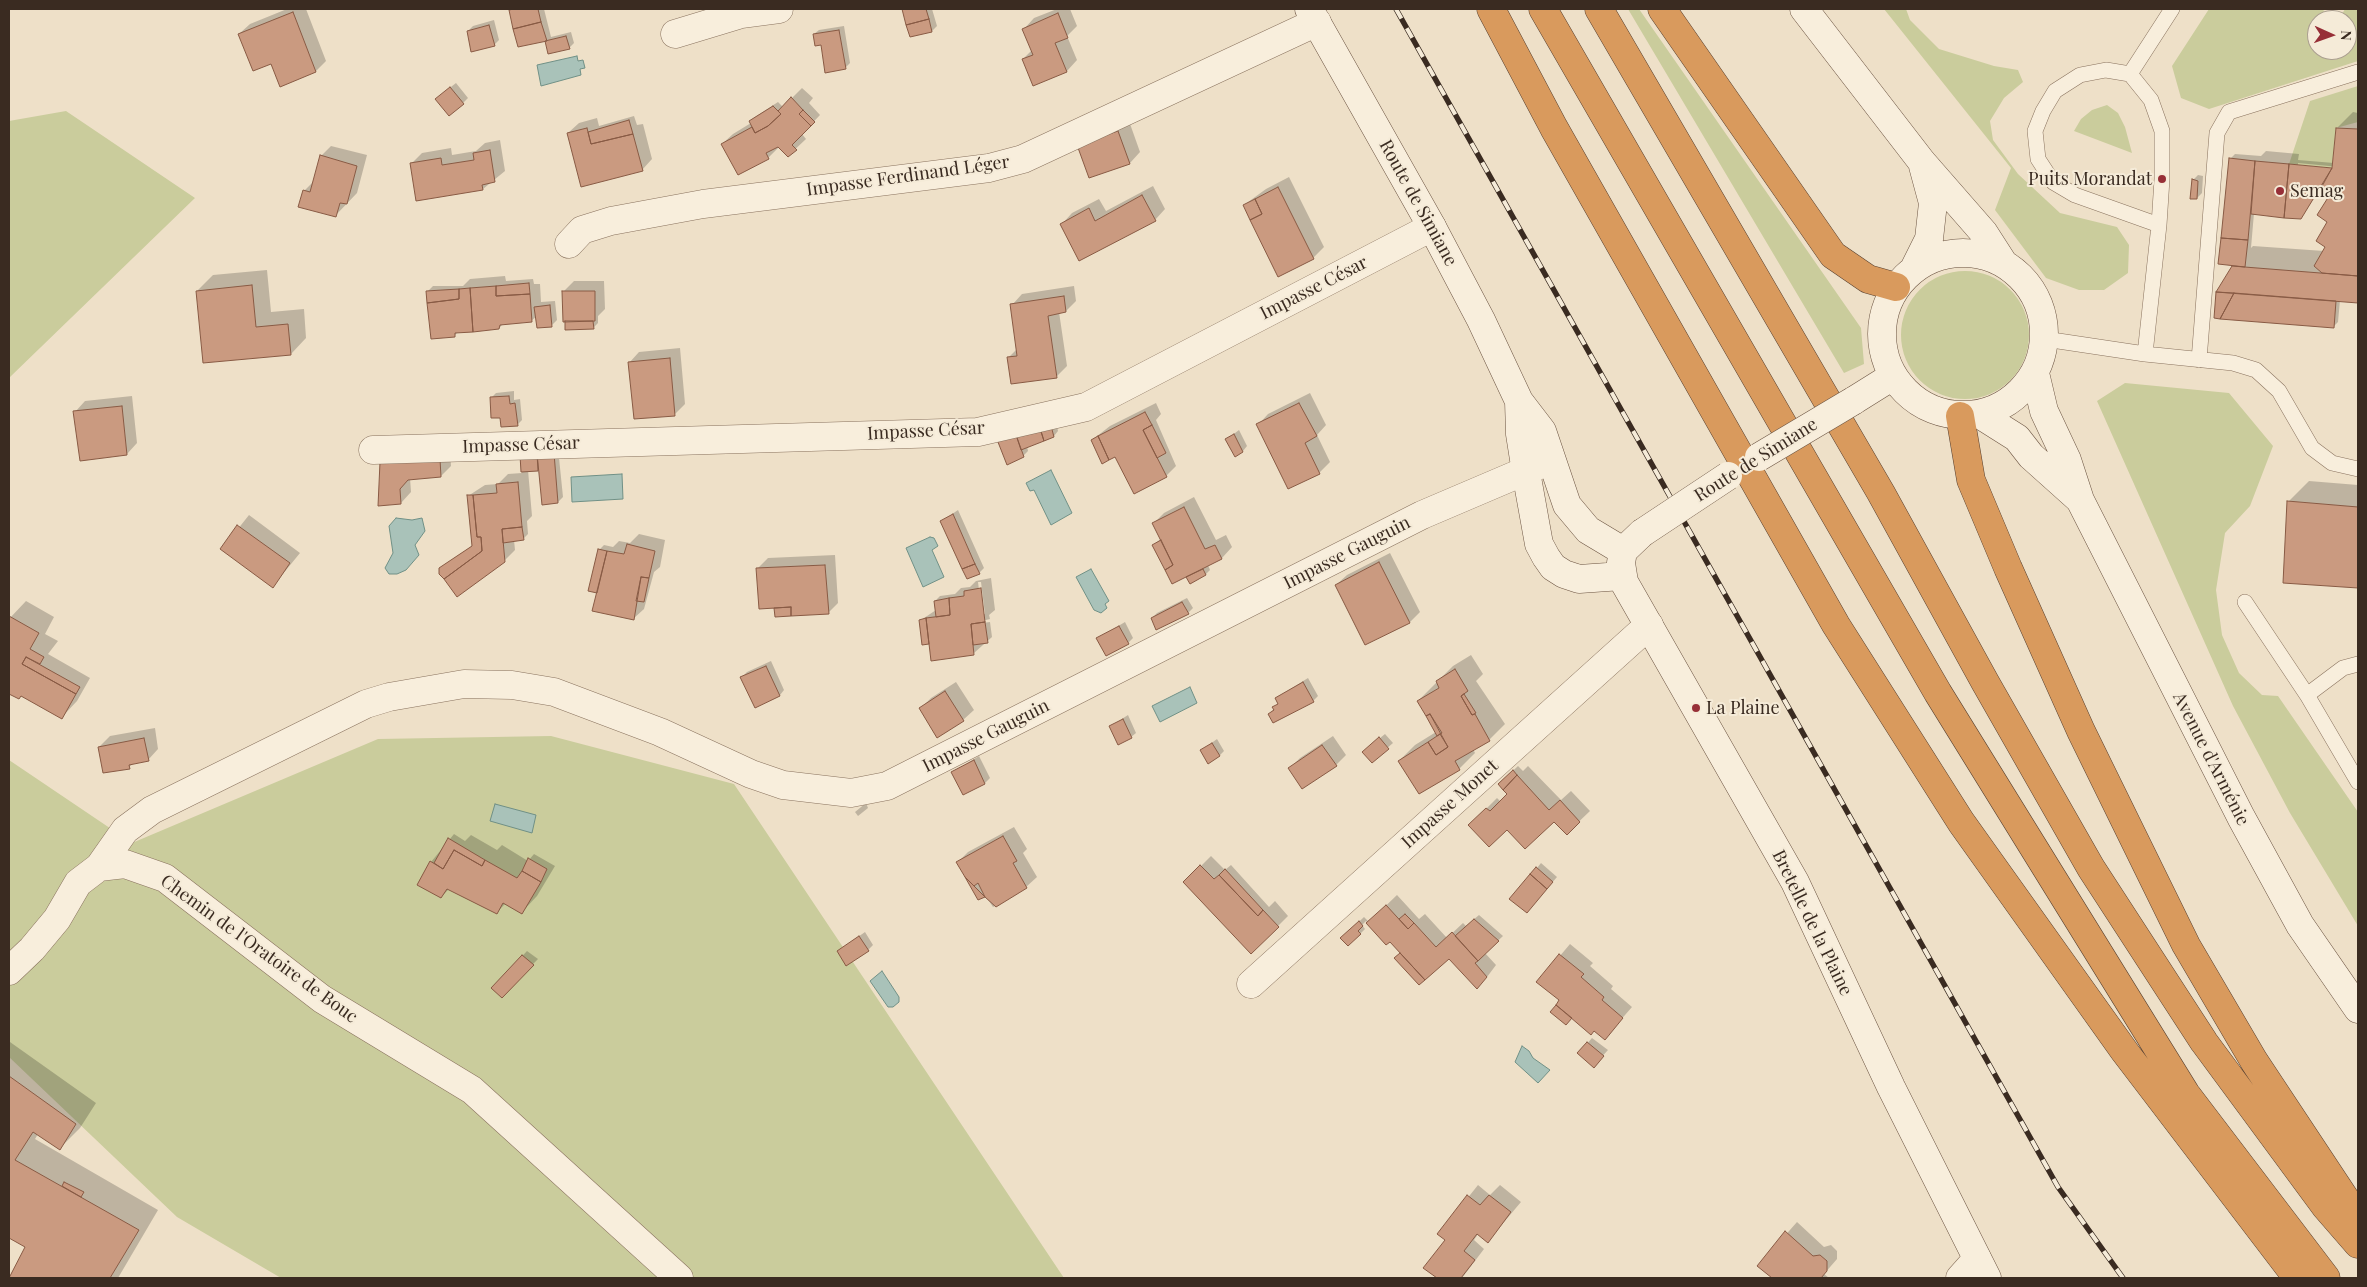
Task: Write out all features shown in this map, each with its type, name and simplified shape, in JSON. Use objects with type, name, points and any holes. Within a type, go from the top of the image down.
[{"type":"highway","points":[[1491,9],[1554,128],[1744,466],[1836,625],[1962,822],[2125,1052],[2289,1267],[2300,1278]]},
{"type":"highway","points":[[1543,9],[1958,726],[2186,1094],[2326,1278]]},
{"type":"highway","points":[[1599,9],[1881,493],[1985,682],[2091,868],[2204,1042],[2325,1206],[2358,1244]]},
{"type":"highway","points":[[1662,9],[1833,255],[1868,279],[1896,287]]},
{"type":"highway","points":[[1969,415],[1972,480],[2008,568],[2082,731],[2186,945],[2254,1061],[2358,1218]]},
{"type":"street","points":[[675,34],[740,14],[779,9]]},
{"type":"street","points":[[1804,9],[1922,162],[1984,233],[2002,262]]},
{"type":"street","name":"Route de Simiane","points":[[1313,16],[1482,320],[1519,401],[1542,431],[1567,505],[1588,530],[1629,553]]},
{"type":"street","name":"Impasse Ferdinand Léger","points":[[569,244],[582,230],[611,221],[703,204],[989,168],[1023,159],[1313,16]]},
{"type":"street","points":[[1915,267],[1943,254],[1973,252],[2002,262],[2026,281],[2041,308],[2045,339],[2035,373],[2011,400],[1969,415],[1934,410],[1910,397],[1893,376],[1882,347],[1883,316],[1896,287],[1915,267],[1929,239],[1933,203],[1922,162]]},
{"type":"street","name":"Impasse César","points":[[373,450],[978,432],[1086,407],[1432,227]]},
{"type":"street","name":"Avenue d'Arménie","points":[[2035,373],[2044,411],[2067,460],[2080,500],[2241,817],[2300,924],[2358,1009]]},
{"type":"street","name":"Route de Simiane","points":[[1519,401],[1520,434],[1539,544],[1553,567],[1564,574],[1580,579],[1629,553],[1744,466],[1893,376]]},
{"type":"street","name":"Avenue d'Arménie","points":[[1969,415],[2017,438],[2031,456],[2080,500]]},
{"type":"street","name":"Impasse Gauguin","points":[[99,867],[125,830],[152,810],[366,704],[389,697],[464,684],[512,686],[554,692],[660,732],[751,774],[782,785],[851,794],[887,786],[1422,515],[1551,460]]},
{"type":"street","name":"Bretelle de la Plaine","points":[[1629,553],[1649,625],[1795,882],[1975,1272]]},
{"type":"street","name":"Impasse Monet","points":[[1251,984],[1649,625]]},
{"type":"street","name":"Chemin de l'Oratoire de Bouc","points":[[9,971],[32,949],[57,919],[78,882],[99,867],[125,864],[166,878],[322,999],[472,1090],[680,1278]]},
{"type":"lane","points":[[2130,74],[2172,9]]},
{"type":"lane","points":[[2146,354],[2159,225],[2162,179],[2162,131],[2151,100],[2130,74],[2106,70],[2080,75],[2055,91],[2042,111],[2035,131],[2038,159],[2053,182],[2075,195],[2159,225]]},
{"type":"lane","points":[[2200,360],[2217,133],[2229,112],[2358,72]]},
{"type":"lane","points":[[2045,339],[2146,354],[2233,363],[2256,370],[2278,392],[2312,448],[2332,463],[2358,469]]},
{"type":"lane","points":[[2245,602],[2307,695],[2358,782]]},
{"type":"lane","points":[[2307,695],[2343,668],[2358,664]]},
{"type":"green space","points":[[1628,9],[1639,9],[1861,328],[1864,364],[1844,373]]},
{"type":"green space","points":[[1884,9],[1906,9],[1910,20],[1939,49],[1994,66],[2018,70],[2023,82],[2004,98],[1990,121],[1993,140],[2018,174],[2060,213],[2117,227],[2129,245],[2128,273],[2104,290],[2079,290],[2046,278],[1995,210],[2011,168]]},
{"type":"green space","points":[[2209,9],[2321,9],[2323,10],[2307,10],[2307,60],[2357,60],[2357,10],[2344,10],[2358,9],[2358,61],[2209,109],[2181,98],[2172,66]]},
{"type":"green space","points":[[2358,86],[2358,122],[2336,128],[2332,168],[2289,164],[2310,101]]},
{"type":"green space","points":[[2107,105],[2118,113],[2125,127],[2132,153],[2074,131],[2081,119],[2092,110]]},
{"type":"green space","points":[[66,111],[195,198],[10,377],[9,381],[9,121]]},
{"type":"green space","points":[[1965,271],[1978,272],[1990,276],[2010,290],[2024,310],[2028,322],[2028,348],[2024,360],[2010,380],[1990,394],[1978,398],[1965,399],[1952,398],[1940,394],[1920,380],[1906,360],[1902,348],[1901,335],[1902,322],[1906,310],[1920,290],[1940,276],[1952,272]]},
{"type":"green space","points":[[2125,383],[2229,393],[2273,446],[2250,506],[2225,533],[2216,590],[2222,635],[2239,673],[2262,695],[2278,696],[2358,812],[2358,926],[2290,813],[2233,706],[2097,401]]},
{"type":"green space","points":[[551,736],[734,784],[1064,1278],[281,1278],[177,1217],[9,1057],[9,760],[132,843],[378,739]]},
{"type":"water","points":[[577,56],[578,61],[583,60],[585,68],[580,69],[581,75],[541,86],[537,65]]},
{"type":"water","points":[[1051,470],[1072,513],[1051,525],[1034,490],[1030,491],[1026,483]]},
{"type":"water","points":[[622,474],[623,499],[572,502],[571,477]]},
{"type":"water","points":[[396,518],[412,520],[422,518],[425,531],[415,545],[419,555],[406,570],[397,574],[389,574],[385,568],[393,553],[389,526]]},
{"type":"water","points":[[930,537],[934,538],[938,546],[932,550],[944,577],[923,587],[906,548]]},
{"type":"water","points":[[1091,569],[1109,601],[1105,604],[1107,608],[1101,613],[1094,610],[1076,577]]},
{"type":"water","points":[[1190,687],[1197,703],[1160,722],[1152,706]]},
{"type":"water","points":[[495,804],[536,815],[532,833],[490,821]]},
{"type":"water","points":[[882,971],[899,997],[899,1002],[893,1007],[888,1007],[870,981]]},
{"type":"water","points":[[1522,1046],[1529,1051],[1533,1058],[1550,1070],[1538,1083],[1515,1062]]},
{"type":"building","points":[[538,9],[541,22],[513,29],[509,10]]},
{"type":"building","points":[[902,9],[926,9],[929,19],[906,25]]},
{"type":"building","points":[[293,12],[316,72],[280,87],[271,64],[253,71],[238,34]]},
{"type":"building","points":[[1058,13],[1068,38],[1055,43],[1067,72],[1033,86],[1022,59],[1033,55],[1022,29]]},
{"type":"building","points":[[929,19],[932,32],[910,37],[906,25]]},
{"type":"building","points":[[541,22],[547,41],[518,47],[513,29]]},
{"type":"building","points":[[489,25],[495,46],[471,52],[467,31]]},
{"type":"building","points":[[839,30],[846,69],[825,73],[821,45],[815,46],[813,34]]},
{"type":"building","points":[[566,36],[570,49],[548,54],[545,41]]},
{"type":"building","points":[[450,87],[464,104],[449,116],[435,99]]},
{"type":"building","points":[[791,97],[803,110],[799,114],[811,126],[792,145],[797,150],[788,157],[778,147],[766,153],[769,159],[738,175],[721,144],[752,127],[755,133],[768,126],[781,114],[778,111]]},
{"type":"building","points":[[773,106],[781,114],[768,126],[755,133],[749,121]]},
{"type":"building","points":[[803,110],[815,122],[811,126],[799,114]]},
{"type":"building","points":[[629,120],[633,134],[591,144],[588,132]]},
{"type":"building","points":[[587,128],[591,144],[633,134],[643,171],[581,187],[567,133]]},
{"type":"building","points":[[2336,128],[2358,129],[2358,276],[2322,273],[2314,266],[2325,247],[2316,241],[2327,222],[2317,215],[2329,196],[2320,190],[2332,168]]},
{"type":"building","points":[[1118,131],[1130,164],[1089,178],[1077,145]]},
{"type":"building","points":[[490,150],[495,182],[482,185],[483,190],[416,201],[410,163],[441,158],[442,165],[474,160],[473,153]]},
{"type":"building","points":[[320,155],[357,166],[347,204],[340,203],[336,217],[298,207],[303,190],[310,192]]},
{"type":"building","points":[[2229,158],[2255,161],[2248,240],[2221,238]]},
{"type":"building","points":[[2255,161],[2289,164],[2284,218],[2251,214]]},
{"type":"building","points":[[2289,164],[2332,168],[2301,219],[2284,218]]},
{"type":"building","points":[[2192,179],[2198,181],[2197,199],[2190,199]]},
{"type":"building","points":[[1278,187],[1314,259],[1278,277],[1250,220],[1262,214],[1255,199]]},
{"type":"building","points":[[1142,195],[1156,221],[1079,261],[1060,224],[1089,208],[1095,221]]},
{"type":"building","points":[[1255,199],[1262,214],[1250,220],[1243,205]]},
{"type":"building","points":[[2221,238],[2248,240],[2245,267],[2218,264]]},
{"type":"building","points":[[2232,266],[2358,276],[2358,303],[2216,292]]},
{"type":"building","points":[[529,283],[530,294],[496,296],[496,286]]},
{"type":"building","points":[[252,285],[256,327],[288,324],[291,355],[203,363],[196,291]]},
{"type":"building","points":[[496,286],[496,296],[530,294],[532,322],[500,325],[499,329],[473,332],[470,288]]},
{"type":"building","points":[[470,288],[473,332],[455,333],[455,337],[431,339],[427,303],[459,299],[459,289]]},
{"type":"building","points":[[459,289],[459,299],[427,303],[426,291]]},
{"type":"building","points":[[562,291],[595,291],[595,321],[563,322]]},
{"type":"building","points":[[2216,292],[2234,293],[2220,319],[2214,318]]},
{"type":"building","points":[[2234,293],[2336,301],[2334,328],[2220,319]]},
{"type":"building","points":[[1064,296],[1066,312],[1048,316],[1057,378],[1011,384],[1007,357],[1017,356],[1010,304]]},
{"type":"building","points":[[550,305],[552,327],[537,328],[534,307]]},
{"type":"building","points":[[565,321],[593,321],[594,329],[565,330]]},
{"type":"building","points":[[670,358],[675,416],[634,419],[628,362]]},
{"type":"building","points":[[509,396],[510,404],[515,403],[518,426],[501,427],[500,418],[491,418],[490,397]]},
{"type":"building","points":[[1299,403],[1317,436],[1305,443],[1320,474],[1288,489],[1256,424]]},
{"type":"building","points":[[122,406],[127,455],[80,461],[73,411]]},
{"type":"building","points":[[1145,412],[1152,425],[1143,430],[1167,477],[1134,494],[1115,457],[1109,460],[1098,436]]},
{"type":"building","points":[[1050,422],[1054,437],[1044,441],[1039,425]]},
{"type":"building","points":[[1039,425],[1044,441],[1021,450],[1015,432]]},
{"type":"building","points":[[1152,425],[1166,453],[1157,458],[1143,430]]},
{"type":"building","points":[[1015,432],[1024,457],[1007,465],[996,437]]},
{"type":"building","points":[[1234,434],[1243,452],[1235,457],[1225,439]]},
{"type":"building","points":[[1098,436],[1109,460],[1102,464],[1091,440]]},
{"type":"building","points":[[537,453],[554,453],[558,503],[542,505]]},
{"type":"building","points":[[537,453],[538,471],[521,472],[520,455]]},
{"type":"building","points":[[440,459],[441,477],[408,480],[400,489],[401,504],[378,506],[380,462]]},
{"type":"building","points":[[518,482],[522,527],[502,529],[505,562],[457,597],[444,579],[482,551],[481,537],[477,537],[473,495],[497,493],[496,484]]},
{"type":"building","points":[[467,495],[473,495],[477,537],[481,537],[482,551],[444,579],[439,574],[439,568],[472,546]]},
{"type":"building","points":[[2287,501],[2358,507],[2358,588],[2283,583]]},
{"type":"building","points":[[1184,507],[1205,549],[1215,545],[1222,559],[1172,584],[1165,570],[1173,565],[1152,523]]},
{"type":"building","points":[[953,514],[975,564],[962,569],[940,521]]},
{"type":"building","points":[[237,525],[290,563],[273,588],[220,549]]},
{"type":"building","points":[[522,527],[524,540],[503,543],[502,529]]},
{"type":"building","points":[[1161,540],[1173,565],[1165,570],[1152,545]]},
{"type":"building","points":[[627,544],[655,551],[649,578],[641,577],[634,620],[592,611],[607,551],[624,554]]},
{"type":"building","points":[[598,549],[607,551],[597,593],[588,591]]},
{"type":"building","points":[[1379,562],[1410,623],[1365,645],[1335,585]]},
{"type":"building","points":[[975,564],[980,574],[967,579],[962,569]]},
{"type":"building","points":[[825,565],[829,614],[791,616],[791,607],[759,609],[756,568]]},
{"type":"building","points":[[1203,569],[1206,575],[1190,584],[1186,577]]},
{"type":"building","points":[[641,577],[649,578],[644,602],[636,601]]},
{"type":"building","points":[[981,588],[985,622],[971,624],[974,655],[931,661],[926,618],[950,615],[949,598],[964,596],[964,591]]},
{"type":"building","points":[[949,598],[950,615],[936,617],[934,601]]},
{"type":"building","points":[[1182,602],[1189,614],[1156,630],[1151,618]]},
{"type":"building","points":[[791,607],[791,616],[775,617],[774,608]]},
{"type":"building","points":[[9,616],[39,633],[30,649],[44,657],[40,664],[26,657],[22,664],[76,694],[62,719],[21,696],[19,699],[9,694]]},
{"type":"building","points":[[926,618],[929,644],[922,645],[919,620]]},
{"type":"building","points":[[985,622],[988,643],[973,645],[971,624]]},
{"type":"building","points":[[1119,626],[1129,644],[1106,656],[1096,638]]},
{"type":"building","points":[[26,657],[80,687],[76,694],[22,664]]},
{"type":"building","points":[[766,666],[780,696],[755,708],[740,677]]},
{"type":"building","points":[[1455,669],[1468,691],[1461,696],[1472,715],[1475,714],[1490,741],[1455,761],[1460,770],[1419,794],[1398,761],[1428,742],[1436,755],[1448,747],[1430,714],[1426,716],[1417,701],[1439,688],[1436,681]]},
{"type":"building","points":[[1303,682],[1314,702],[1273,723],[1268,714],[1274,710],[1272,707],[1278,704],[1275,698]]},
{"type":"building","points":[[945,691],[964,721],[937,738],[919,708]]},
{"type":"building","points":[[1464,694],[1476,713],[1472,715],[1461,696]]},
{"type":"building","points":[[1430,714],[1442,733],[1437,736],[1426,716]]},
{"type":"building","points":[[1123,719],[1132,738],[1118,745],[1109,726]]},
{"type":"building","points":[[1440,734],[1448,747],[1436,755],[1428,742]]},
{"type":"building","points":[[1379,737],[1389,749],[1372,763],[1362,752]]},
{"type":"building","points":[[144,738],[149,761],[129,765],[130,769],[103,773],[98,747]]},
{"type":"building","points":[[1212,743],[1220,756],[1208,764],[1200,750]]},
{"type":"building","points":[[1322,745],[1337,766],[1302,789],[1288,768]]},
{"type":"building","points":[[974,760],[985,784],[963,795],[951,772]]},
{"type":"building","points":[[1513,770],[1517,775],[1503,790],[1498,784]]},
{"type":"building","points":[[1517,775],[1549,810],[1560,800],[1580,822],[1567,835],[1554,822],[1525,849],[1507,830],[1489,847],[1468,825],[1486,808],[1490,811],[1507,794],[1503,790]]},
{"type":"building","points":[[1003,836],[1017,861],[1013,863],[1027,888],[996,907],[985,897],[978,883],[974,886],[965,877],[956,862]]},
{"type":"building","points":[[448,838],[485,860],[482,866],[454,850],[443,869],[434,863]]},
{"type":"building","points":[[454,850],[482,866],[485,860],[517,878],[522,871],[541,882],[522,914],[503,903],[497,914],[447,889],[441,898],[417,885],[430,861],[443,869]]},
{"type":"building","points":[[528,858],[547,869],[541,882],[522,871]]},
{"type":"building","points":[[1200,865],[1214,879],[1219,875],[1258,916],[1263,910],[1279,927],[1251,954],[1183,882]]},
{"type":"building","points":[[1536,867],[1553,882],[1547,889],[1530,874]]},
{"type":"building","points":[[1225,869],[1263,910],[1258,916],[1219,875]]},
{"type":"building","points":[[1530,874],[1547,889],[1527,913],[1509,899]]},
{"type":"building","points":[[965,877],[985,897],[978,900]]},
{"type":"building","points":[[1386,905],[1408,929],[1414,923],[1436,947],[1452,932],[1478,961],[1475,963],[1487,977],[1477,989],[1449,959],[1425,980],[1390,942],[1386,945],[1366,923]]},
{"type":"building","points":[[1405,914],[1414,923],[1408,929],[1399,919]]},
{"type":"building","points":[[1474,919],[1499,941],[1478,961],[1455,936]]},
{"type":"building","points":[[1359,921],[1363,926],[1358,931],[1361,934],[1348,946],[1340,938]]},
{"type":"building","points":[[859,936],[869,951],[846,966],[837,951]]},
{"type":"building","points":[[1400,953],[1425,980],[1419,985],[1394,958]]},
{"type":"building","points":[[1559,954],[1584,974],[1581,977],[1604,997],[1602,1000],[1623,1018],[1605,1040],[1594,1031],[1591,1035],[1556,1005],[1559,1000],[1536,982]]},
{"type":"building","points":[[522,955],[534,965],[502,998],[491,988]]},
{"type":"building","points":[[1556,1005],[1572,1018],[1566,1025],[1550,1012]]},
{"type":"building","points":[[1587,1042],[1604,1056],[1594,1068],[1577,1053]]},
{"type":"building","points":[[9,1076],[76,1124],[60,1150],[33,1132],[15,1160],[139,1230],[110,1278],[9,1278],[25,1247],[9,1238]]},
{"type":"building","points":[[64,1182],[84,1192],[81,1197],[62,1186]]},
{"type":"building","points":[[1467,1195],[1480,1205],[1489,1195],[1511,1212],[1488,1243],[1477,1234],[1464,1251],[1475,1260],[1461,1278],[1437,1278],[1423,1268],[1445,1240],[1437,1234]]},
{"type":"building","points":[[1785,1231],[1813,1256],[1820,1255],[1827,1261],[1827,1271],[1821,1278],[1772,1278],[1757,1266]]},
{"type":"railway","points":[[1396,9],[2058,1187],[2123,1278]]},
{"type":"place","name":"Puits Morandat","points":[[2162,179]]},
{"type":"place","name":"Semag","points":[[2280,191]]},
{"type":"place","name":"La Plaine","points":[[1696,708]]}]
